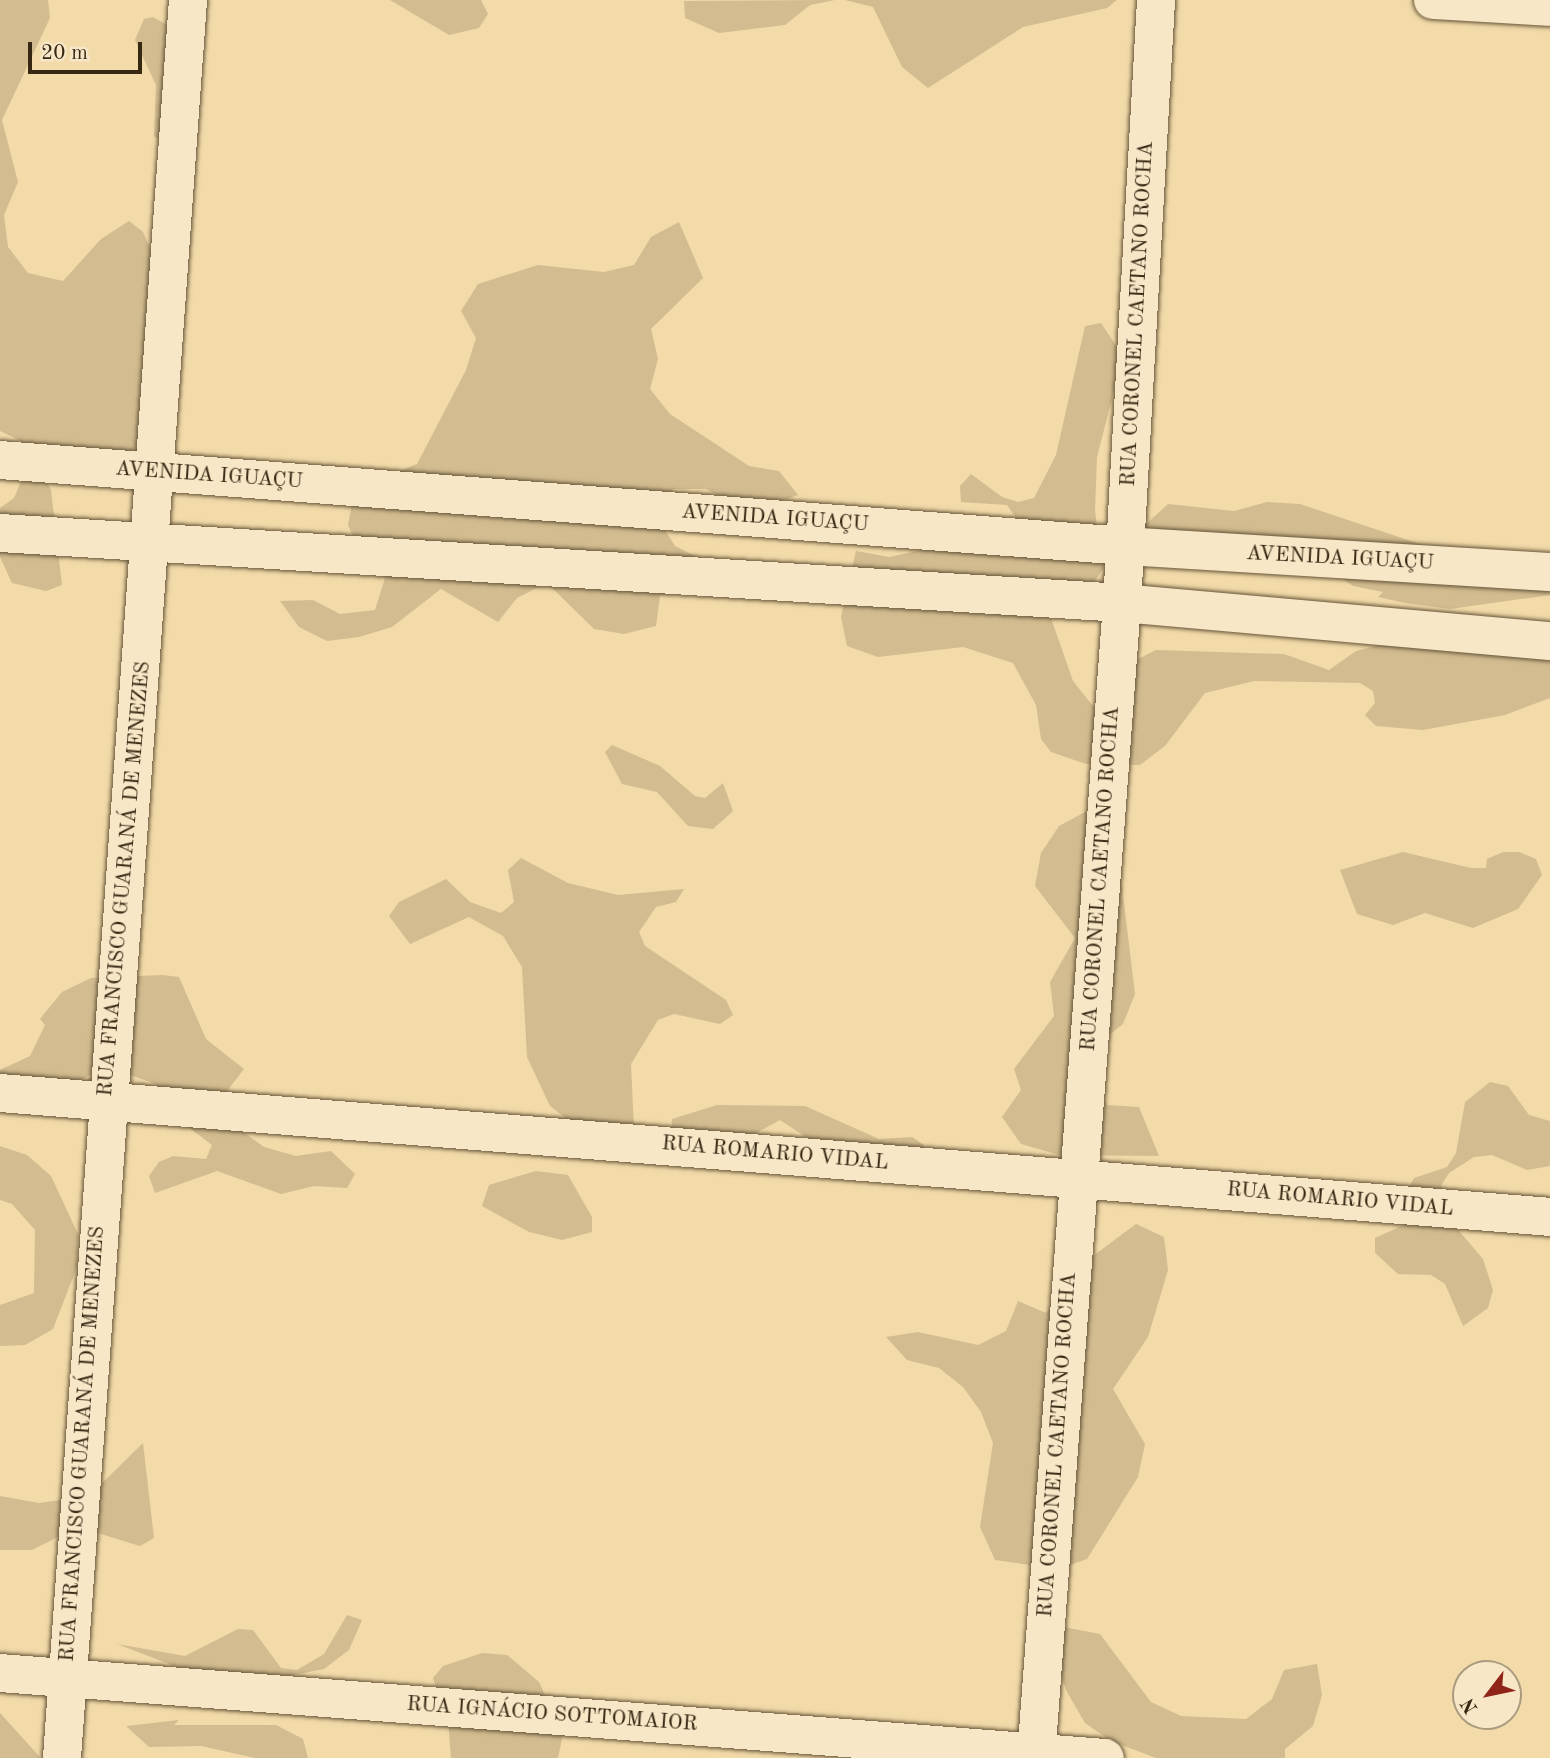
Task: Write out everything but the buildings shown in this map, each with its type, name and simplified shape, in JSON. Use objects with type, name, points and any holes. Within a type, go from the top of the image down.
[{"type":"street","name":"RUA FRANCISCO GUARANÁ DE MENEZES","points":[[62,1758],[107,1099],[158,471],[188,0]]},
{"type":"street","name":"RUA CORONEL CAETANO ROCHA","points":[[1036,1756],[1122,603],[1156,0]]},
{"type":"street","points":[[1433,0],[1550,7]]},
{"type":"street","name":"AVENIDA IGUAÇU","points":[[0,460],[1125,546],[1550,572]]},
{"type":"street","points":[[0,533],[152,545],[1122,603],[1550,641]]},
{"type":"street","name":"RUA ROMARIO VIDAL","points":[[0,1093],[107,1099],[1550,1217]]},
{"type":"street","name":"RUA IGNÁCIO SOTTOMAIOR","points":[[0,1673],[1036,1756],[1104,1758]]},
{"type":"shaded area","points":[[0,0],[48,0],[50,18],[2,120],[18,182],[4,215],[8,247],[28,273],[63,281],[101,239],[129,221],[143,232],[158,266],[141,442],[129,453],[36,448],[0,431]]},
{"type":"shaded area","points":[[390,0],[481,0],[488,14],[479,28],[449,35]]},
{"type":"shaded area","points":[[835,0],[810,5],[785,25],[719,33],[685,18],[684,1]]},
{"type":"shaded area","points":[[845,0],[1117,0],[1107,8],[1023,27],[928,88],[902,67],[873,7]]},
{"type":"shaded area","points":[[153,17],[169,26],[165,144],[154,136],[156,85],[135,40],[144,19]]},
{"type":"shaded area","points":[[679,222],[703,278],[651,329],[658,359],[650,389],[670,414],[749,466],[779,471],[798,495],[770,505],[736,504],[706,489],[673,489],[658,519],[675,546],[703,560],[691,590],[660,596],[656,626],[624,634],[594,629],[547,583],[517,598],[498,622],[441,589],[392,627],[359,637],[327,641],[299,627],[280,601],[313,600],[340,614],[375,610],[385,578],[362,557],[348,525],[355,488],[417,464],[466,370],[476,338],[461,311],[478,284],[538,265],[604,272],[634,265],[651,237]]},
{"type":"shaded area","points":[[1101,323],[1123,356],[1097,457],[1095,511],[1103,569],[1094,582],[953,577],[953,605],[986,615],[1023,611],[1051,618],[1073,681],[1093,706],[1111,706],[1132,662],[1156,650],[1284,654],[1329,670],[1356,651],[1387,643],[1550,638],[1550,698],[1505,715],[1423,730],[1376,726],[1365,715],[1375,703],[1373,691],[1360,683],[1254,681],[1205,693],[1165,746],[1140,765],[1086,764],[1051,752],[1041,739],[1036,705],[1013,663],[963,647],[878,657],[847,646],[841,617],[856,551],[889,557],[1008,532],[1016,518],[1007,505],[961,502],[960,486],[971,474],[1002,497],[1018,502],[1034,498],[1056,455],[1085,326]]},
{"type":"shaded area","points":[[23,477],[44,478],[51,490],[62,585],[46,591],[12,583],[0,557],[0,508],[14,498]]},
{"type":"shaded area","points":[[1267,502],[1300,504],[1441,551],[1550,574],[1550,595],[1450,609],[1405,603],[1378,597],[1383,592],[1353,586],[1324,567],[1167,546],[1144,526],[1168,504],[1234,511]]},
{"type":"shaded area","points":[[612,745],[660,766],[695,796],[705,798],[723,783],[733,811],[713,829],[688,826],[657,792],[622,784],[605,752]]},
{"type":"shaded area","points":[[1087,811],[1120,870],[1135,994],[1123,1024],[1099,1043],[1092,1076],[1107,1105],[1139,1107],[1159,1156],[1059,1155],[1021,1144],[1002,1117],[1021,1090],[1014,1069],[1054,1016],[1050,982],[1075,938],[1035,886],[1041,853],[1059,826]]},
{"type":"shaded area","points":[[1403,852],[1471,868],[1486,868],[1487,859],[1503,852],[1519,852],[1536,859],[1542,875],[1518,909],[1473,928],[1425,913],[1393,925],[1357,914],[1340,870]]},
{"type":"shaded area","points":[[521,858],[568,883],[618,895],[684,889],[676,902],[656,907],[639,932],[645,946],[726,1000],[733,1015],[720,1024],[674,1014],[658,1020],[631,1064],[634,1129],[577,1127],[550,1106],[527,1057],[522,967],[503,936],[469,917],[410,944],[389,916],[399,902],[446,879],[470,902],[501,913],[514,902],[508,870]]},
{"type":"shaded area","points":[[163,975],[179,977],[206,1039],[244,1069],[217,1104],[224,1118],[264,1147],[296,1156],[331,1151],[355,1174],[347,1188],[314,1186],[281,1194],[217,1171],[155,1193],[149,1176],[159,1162],[173,1156],[206,1159],[212,1145],[187,1126],[156,1084],[107,1067],[64,1088],[0,1102],[0,1070],[30,1056],[45,1025],[40,1019],[62,992],[91,978]]},
{"type":"shaded area","points":[[1490,1082],[1508,1086],[1529,1115],[1550,1121],[1550,1166],[1527,1170],[1492,1155],[1474,1157],[1449,1173],[1441,1186],[1448,1218],[1483,1259],[1493,1290],[1488,1308],[1463,1326],[1445,1284],[1431,1275],[1398,1274],[1375,1253],[1375,1238],[1406,1224],[1406,1192],[1414,1178],[1447,1167],[1456,1153],[1465,1102]]},
{"type":"shaded area","points":[[717,1105],[805,1106],[879,1139],[912,1137],[924,1145],[926,1158],[809,1139],[780,1120],[751,1136],[671,1137],[672,1119]]},
{"type":"shaded area","points":[[0,1146],[27,1155],[51,1176],[78,1234],[77,1267],[53,1329],[25,1345],[0,1346],[0,1305],[34,1293],[35,1230],[12,1204],[0,1200]]},
{"type":"shaded area","points":[[536,1171],[568,1175],[592,1217],[592,1232],[562,1240],[529,1232],[482,1206],[489,1185]]},
{"type":"shaded area","points":[[1136,1224],[1164,1237],[1168,1270],[1148,1337],[1113,1389],[1145,1444],[1138,1477],[1087,1559],[1059,1569],[995,1560],[980,1527],[993,1443],[981,1412],[963,1387],[939,1368],[907,1360],[886,1337],[918,1332],[978,1345],[1006,1331],[1018,1301],[1046,1313],[1085,1262]]},
{"type":"shaded area","points":[[143,1443],[154,1538],[140,1546],[78,1527],[32,1550],[0,1550],[0,1496],[39,1503],[89,1496]]},
{"type":"shaded area","points":[[347,1615],[362,1620],[349,1650],[324,1669],[273,1679],[182,1669],[117,1644],[185,1656],[238,1629],[253,1630],[281,1668],[297,1670],[324,1654]]},
{"type":"shaded area","points":[[1064,1627],[1100,1634],[1151,1702],[1181,1716],[1246,1719],[1272,1699],[1284,1670],[1317,1664],[1322,1695],[1313,1726],[1285,1749],[1285,1758],[1156,1758],[1111,1741],[1085,1723],[1067,1692],[1055,1658]]},
{"type":"shaded area","points":[[482,1653],[507,1655],[539,1682],[563,1734],[558,1758],[451,1758],[448,1720],[433,1678],[443,1666]]},
{"type":"shaded area","points":[[0,1713],[39,1756],[40,1758],[0,1758]]},
{"type":"shaded area","points":[[179,1720],[174,1725],[276,1725],[303,1739],[308,1758],[255,1758],[201,1746],[149,1747],[126,1726]]}]
